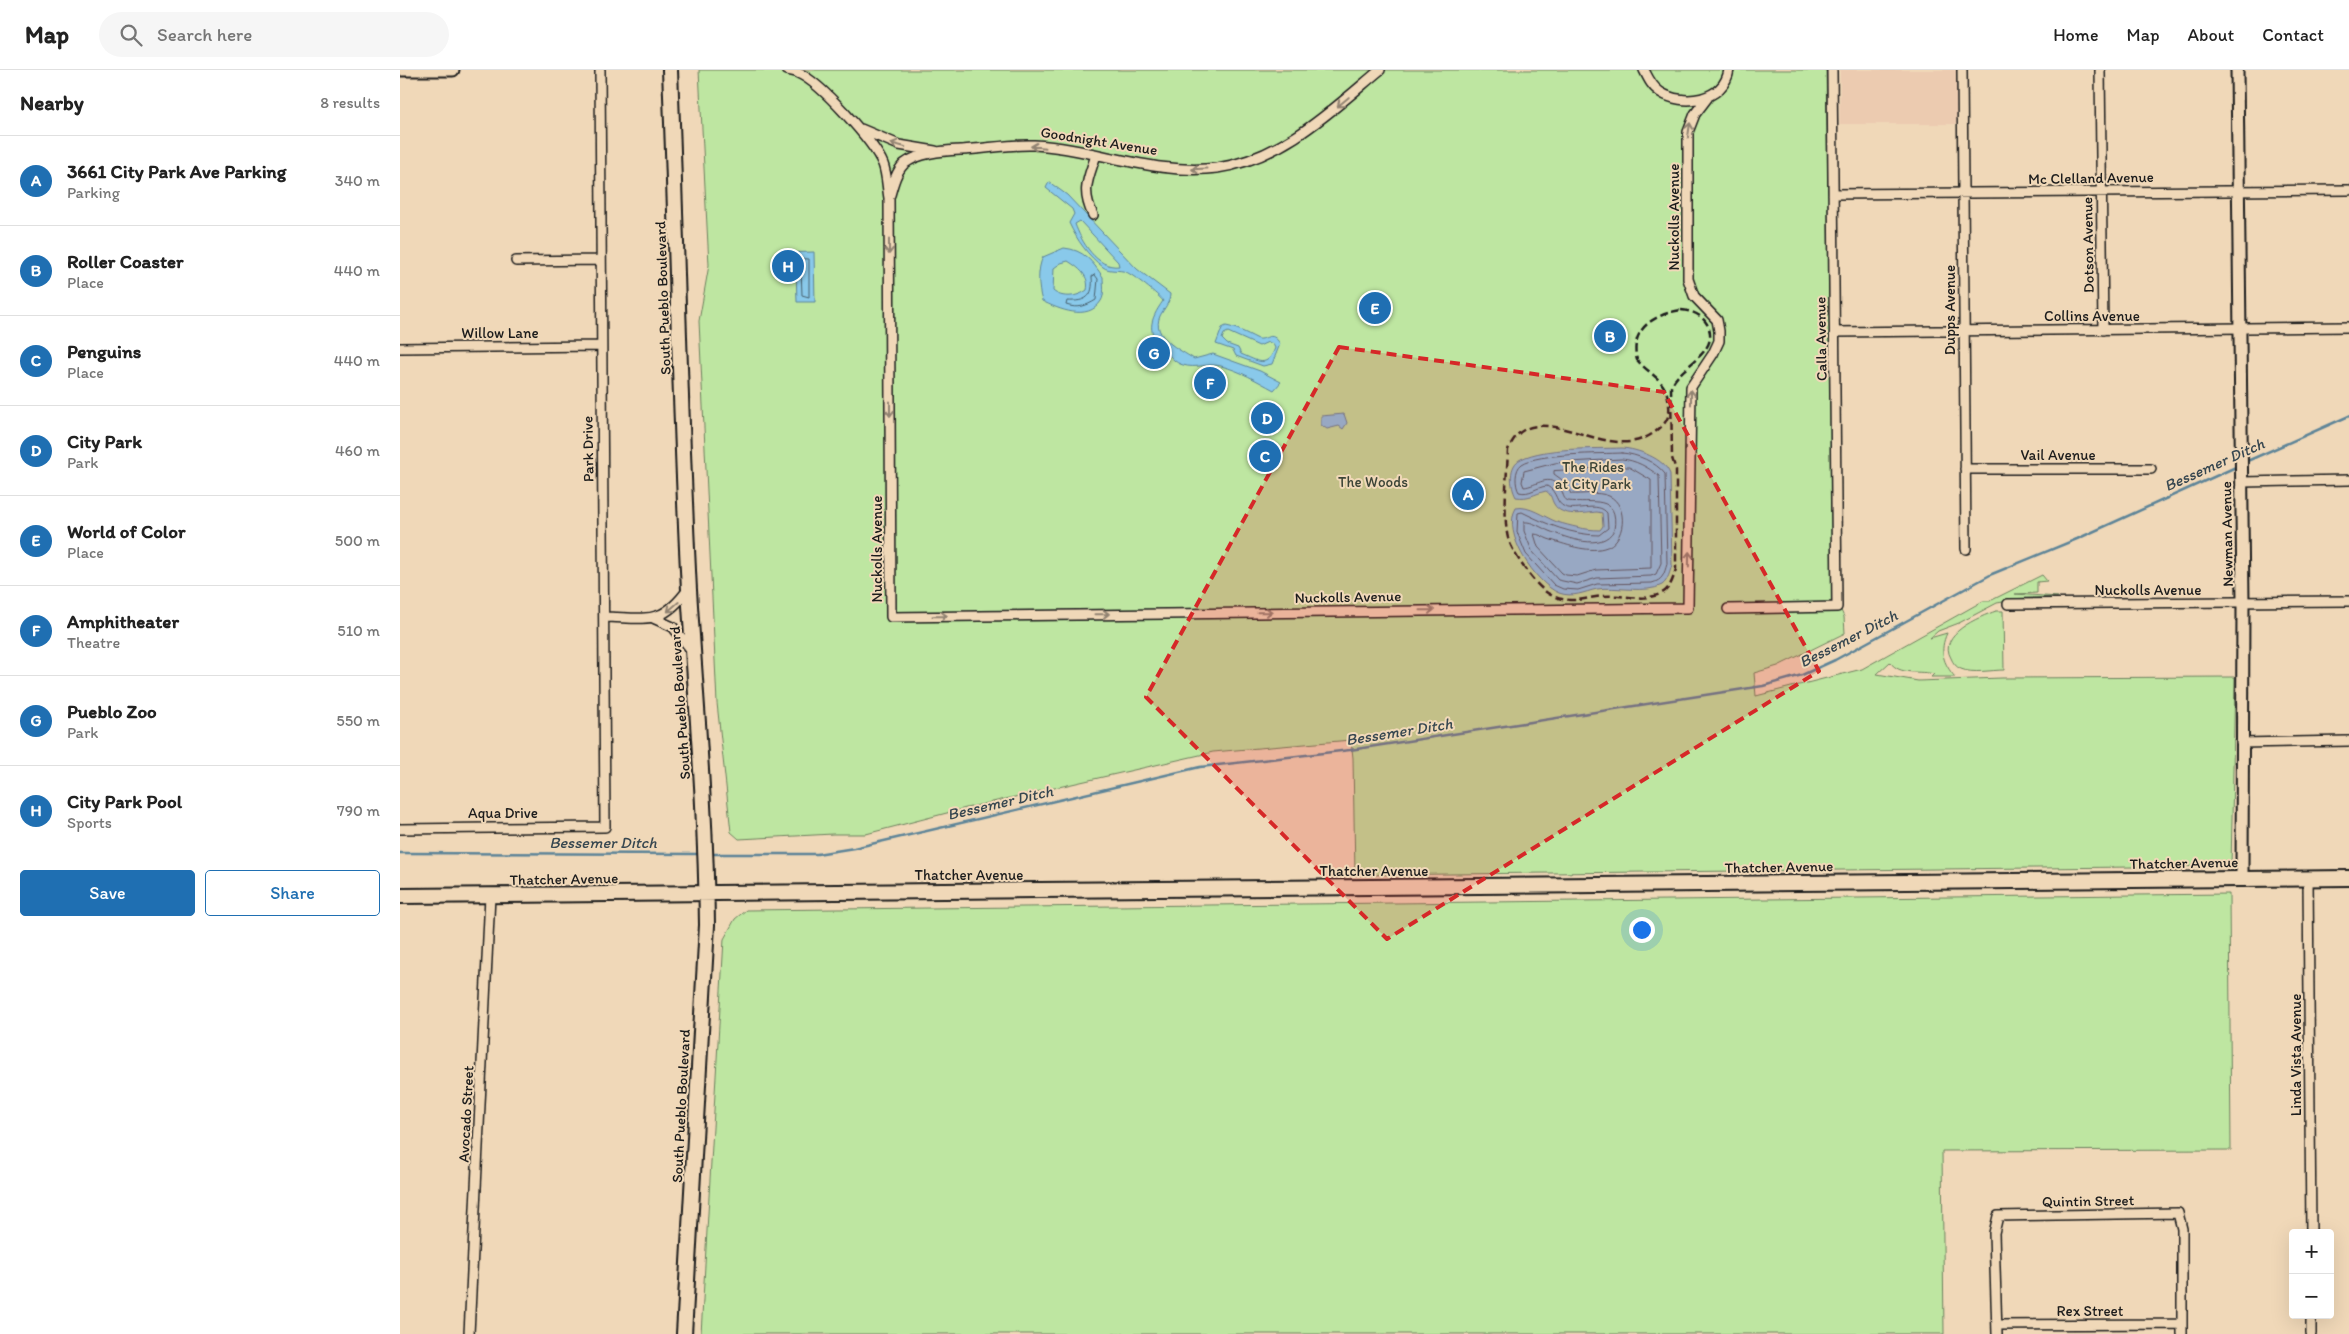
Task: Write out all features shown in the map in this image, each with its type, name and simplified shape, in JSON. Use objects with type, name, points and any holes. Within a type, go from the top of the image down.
[{"type":"main road","name":"South Pueblo Boulevard","points":[[670,70],[689,588],[706,840],[707,894],[707,925],[684,1334]]},
{"type":"main road","name":"Thatcher Avenue","points":[[400,896],[2349,878]]},
{"type":"street","points":[[400,70],[453,70]]},
{"type":"street","name":"Park Drive","points":[[600,70],[600,346],[605,827]]},
{"type":"street","points":[[787,70],[800,71],[859,128],[883,164],[889,198]]},
{"type":"street","name":"Goodnight Avenue","points":[[889,198],[894,180],[903,165],[911,160],[940,152],[1034,145],[1181,170],[1218,168],[1267,154],[1320,121],[1380,70]]},
{"type":"street","points":[[1644,70],[1659,91],[1675,100],[1684,101],[1708,97],[1725,82],[1729,70]]},
{"type":"street","name":"Calla Avenue","points":[[1728,609],[1837,607],[1836,332],[1832,70]]},
{"type":"street","name":"Dupps Avenue","points":[[1962,70],[1966,549]]},
{"type":"street","name":"Dotson Avenue","points":[[2100,70],[2103,330]]},
{"type":"street","name":"Newman Avenue","points":[[2237,70],[2243,602],[2242,878]]},
{"type":"street","name":"Nuckolls Avenue","points":[[889,198],[891,617],[1688,608],[1691,387],[1719,342],[1717,320],[1694,296],[1688,279],[1688,132],[1695,114],[1708,97]]},
{"type":"street","points":[[859,128],[899,145],[940,152]]},
{"type":"street","points":[[1094,216],[1086,201],[1086,185],[1096,155]]},
{"type":"street","name":"Mc Clelland Avenue","points":[[1833,194],[2349,190]]},
{"type":"street","points":[[516,261],[600,260]]},
{"type":"street","name":"Collins Avenue","points":[[1836,332],[2349,327]]},
{"type":"street","name":"Willow Lane","points":[[400,348],[600,346]]},
{"type":"street","name":"Vail Avenue","points":[[1965,469],[2151,469]]},
{"type":"street","points":[[2242,482],[2349,480]]},
{"type":"street","points":[[604,617],[650,618],[668,612],[676,606],[689,588]]},
{"type":"street","name":"Nuckolls Avenue","points":[[2008,604],[2349,601]]},
{"type":"street","points":[[650,618],[673,627],[694,653]]},
{"type":"street","points":[[2241,743],[2349,741]]},
{"type":"street","name":"Aqua Drive","points":[[400,829],[605,827]]},
{"type":"street","name":"Linda Vista Avenue","points":[[2308,878],[2311,1229]]},
{"type":"street","name":"Avocado Street","points":[[469,1334],[490,896]]},
{"type":"street","name":"Quintin Street","points":[[1997,1330],[1994,1233],[1998,1216],[2178,1213],[2182,1229],[2182,1324]]},
{"type":"street","points":[[2311,1319],[2312,1334]]},
{"type":"street","points":[[2182,1324],[2182,1334]]},
{"type":"street","name":"Rex Street","points":[[1997,1330],[2182,1324]]},
{"type":"highlighted area","points":[[1339,347],[1664,392],[1819,671],[1387,939],[1146,697]]},
{"type":"shaded area","points":[[1840,70],[1957,70],[1957,124],[1840,124]]},
{"type":"green space","points":[[699,70],[1826,70],[1828,193],[1831,197],[1828,202],[1832,591],[1844,617],[1845,633],[1778,666],[1754,673],[1756,696],[1862,669],[1983,601],[1990,601],[2042,575],[2047,581],[2037,582],[2037,593],[2015,594],[2058,597],[2006,599],[1959,623],[1938,631],[1930,638],[1947,633],[1943,646],[1945,662],[1955,677],[1931,677],[1934,674],[1904,671],[1890,662],[1877,674],[1918,681],[2002,678],[2235,677],[2231,866],[1355,875],[1351,740],[1213,752],[966,808],[866,834],[739,839],[731,832],[717,703],[699,321],[709,265]]},
{"type":"green space","points":[[1996,611],[2003,611],[2004,670],[1971,671],[1961,669],[1955,665],[1948,649],[1950,641],[1955,634],[1971,622]]},
{"type":"green space","points":[[2229,894],[2231,1150],[1942,1151],[1944,1334],[701,1334],[724,939],[735,919],[746,910]]},
{"type":"water","points":[[1049,182],[1067,195],[1137,269],[1170,294],[1158,323],[1159,330],[1163,336],[1174,347],[1194,359],[1213,354],[1260,371],[1281,382],[1274,390],[1249,376],[1228,368],[1216,365],[1188,366],[1175,361],[1159,345],[1152,333],[1152,321],[1163,301],[1152,290],[1129,274],[1123,271],[1105,269],[1092,258],[1079,241],[1069,223],[1074,214],[1072,209],[1046,188]],"holes":[[[1080,221],[1118,262],[1119,266],[1111,266],[1097,259],[1086,246],[1075,224]]]},
{"type":"water","points":[[1064,248],[1077,251],[1087,257],[1103,277],[1101,301],[1089,311],[1073,312],[1042,301],[1039,279],[1043,257]],"holes":[[[1068,261],[1080,270],[1085,277],[1087,290],[1079,294],[1065,296],[1053,291],[1054,268]]]},
{"type":"water","points":[[814,252],[815,302],[797,302],[796,269],[780,269],[780,253]]},
{"type":"water","points":[[1226,326],[1234,328],[1259,339],[1271,336],[1277,339],[1280,344],[1272,364],[1263,366],[1236,356],[1233,350],[1216,344],[1222,328]],"holes":[[[1228,332],[1259,346],[1268,342],[1273,344],[1275,348],[1269,359],[1261,362],[1257,361],[1241,354],[1238,348],[1227,344],[1222,339],[1224,334]]]},
{"type":"water","points":[[1344,414],[1347,423],[1343,429],[1339,426],[1327,429],[1321,425],[1321,416]]},
{"type":"water","points":[[1622,448],[1649,455],[1662,463],[1670,474],[1672,565],[1666,581],[1656,588],[1648,589],[1604,588],[1574,595],[1559,593],[1540,579],[1523,556],[1513,531],[1513,518],[1516,508],[1526,508],[1552,520],[1578,528],[1594,530],[1600,530],[1603,526],[1602,513],[1574,514],[1562,511],[1554,504],[1546,491],[1528,497],[1516,497],[1512,487],[1511,476],[1514,466],[1521,459],[1543,452],[1570,449]]},
{"type":"waterway","name":"Bessemer Ditch","points":[[2245,462],[2349,416]]},
{"type":"waterway","name":"Bessemer Ditch","points":[[709,854],[817,854],[854,848],[1200,767],[1350,750],[1763,686],[1802,675],[1835,660],[1992,574],[2077,539],[2238,466]]},
{"type":"waterway","name":"Bessemer Ditch","points":[[400,853],[701,854]]},
{"type":"railway","points":[[1681,310],[1699,315],[1707,324],[1710,334],[1709,343],[1704,351],[1675,379],[1671,387],[1672,458],[1676,470],[1676,569],[1669,587],[1653,596],[1639,598],[1603,596],[1573,600],[1554,596],[1545,591],[1532,578],[1520,561],[1508,538],[1506,508],[1508,450],[1519,433],[1527,428],[1538,426],[1569,430],[1616,442],[1632,442],[1647,437],[1662,426],[1669,414],[1668,396],[1658,379],[1637,360],[1635,349],[1640,332],[1646,325],[1662,315],[1681,310]]},
{"type":"railway","points":[[1617,330],[1623,334],[1622,340],[1603,341],[1596,339],[1597,332],[1617,330]]},
{"type":"place","name":"City Park Pool","points":[[788,266]]},
{"type":"place","name":"World of Color","points":[[1375,308]]},
{"type":"place","name":"Roller Coaster","points":[[1610,336]]},
{"type":"place","name":"Pueblo Zoo","points":[[1154,353]]},
{"type":"place","name":"Amphitheater","points":[[1210,383]]},
{"type":"place","name":"City Park","points":[[1267,418]]},
{"type":"place","name":"Penguins","points":[[1265,456]]},
{"type":"place","name":"3661 City Park Ave Parking","points":[[1468,494]]},
{"type":"park label","name":"The Rides at City Park","points":[[1593,476]]},
{"type":"park label","name":"The Woods","points":[[1373,482]]}]
